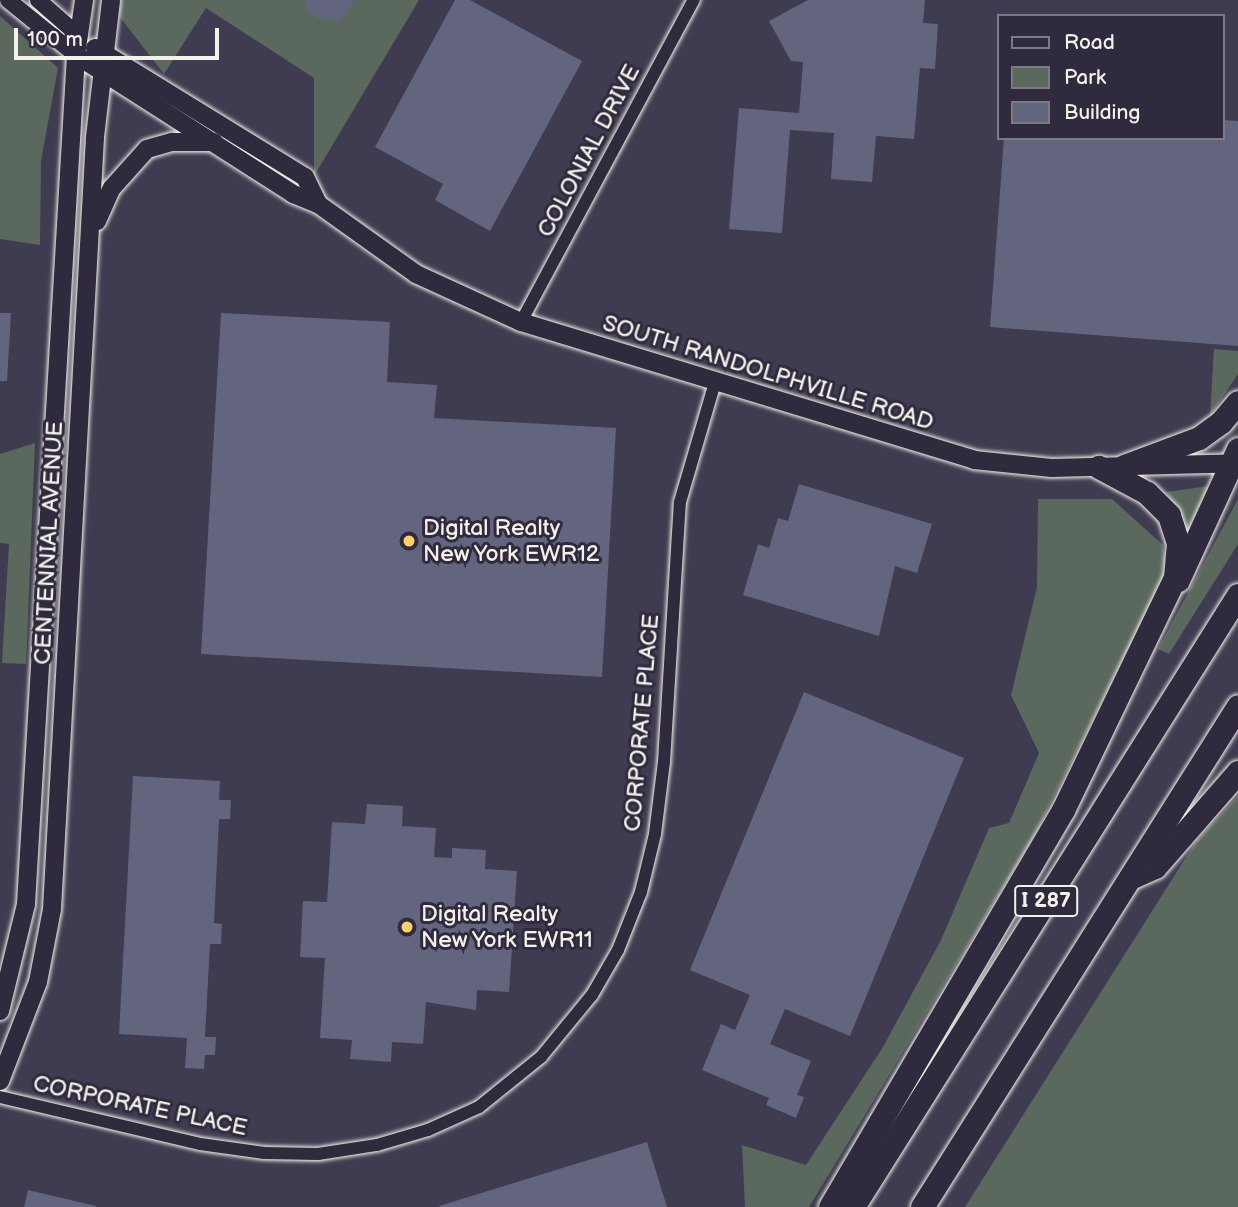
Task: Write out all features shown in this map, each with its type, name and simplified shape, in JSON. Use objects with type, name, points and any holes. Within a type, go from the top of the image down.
[{"type":"highway","points":[[1124,466],[1199,438],[1221,422],[1238,402]]},
{"type":"highway","points":[[830,1207],[1041,849],[1164,604],[1191,560],[1237,458]]},
{"type":"highway","points":[[1099,467],[1158,501],[1175,526],[1178,557],[1164,604]]},
{"type":"highway","name":"I 287","points":[[853,1207],[1238,595]]},
{"type":"highway","name":"I 287","points":[[922,1207],[1238,706]]},
{"type":"highway","points":[[1129,878],[1155,867],[1238,772]]},
{"type":"main road","name":"CENTENNIAL AVENUE","points":[[0,1011],[14,968],[29,870],[76,55],[84,0]]},
{"type":"main road","name":"CENTENNIAL AVENUE","points":[[0,1081],[38,982],[52,909],[100,72],[111,0]]},
{"type":"main road","name":"SOUTH RANDOLPHVILLE ROAD","points":[[79,36],[103,53],[225,124],[305,177],[318,204]]},
{"type":"main road","name":"SOUTH RANDOLPHVILLE ROAD","points":[[76,55],[216,142],[293,194],[318,204],[416,274],[520,322],[974,460],[1099,467],[1237,458]]},
{"type":"main road","points":[[92,231],[112,188],[147,149],[172,142],[216,142]]},
{"type":"street","name":"SOUTH RANDOLPHVILLE ROAD","points":[[8,0],[76,55]]},
{"type":"street","name":"SOUTH RANDOLPHVILLE ROAD","points":[[38,0],[79,36]]},
{"type":"street","name":"COLONIAL DRIVE","points":[[520,322],[694,0]]},
{"type":"street","name":"CORPORATE PLACE","points":[[0,1097],[200,1144],[264,1153],[318,1154],[377,1145],[428,1130],[479,1107],[541,1057],[592,995],[618,950],[641,892],[655,834],[664,762],[680,502],[715,382]]},
{"type":"green space","points":[[121,0],[419,0],[314,176],[314,78],[206,8],[164,74],[119,16]]},
{"type":"green space","points":[[0,16],[58,68],[41,161],[40,245],[0,239]]},
{"type":"green space","points":[[1214,349],[1238,351],[1238,374],[1210,416]]},
{"type":"green space","points":[[35,443],[26,664],[2,663],[9,544],[0,543],[0,454]]},
{"type":"green space","points":[[1209,486],[1187,551],[1176,507],[1166,492]]},
{"type":"green space","points":[[1038,499],[1112,499],[1163,545],[1167,572],[1033,838],[809,1207],[745,1207],[742,1145],[806,1165],[883,1047],[941,940],[989,828],[1009,823],[1039,753],[1011,695],[1037,587]]},
{"type":"green space","points":[[1238,499],[1238,544],[1169,654],[1158,649]]},
{"type":"green space","points":[[1238,796],[1238,1207],[965,1207],[1197,840]]},
{"type":"building","points":[[301,0],[355,0],[338,23],[331,18],[320,20],[304,8],[307,4]]},
{"type":"building","points":[[455,0],[470,0],[582,61],[490,231],[435,200],[443,184],[375,147]]},
{"type":"building","points":[[808,0],[925,0],[923,23],[938,24],[935,69],[920,68],[914,139],[876,136],[872,182],[831,179],[834,133],[790,130],[782,233],[729,229],[739,108],[799,113],[803,62],[791,61],[769,21]]},
{"type":"building","points":[[1224,120],[1238,121],[1238,346],[990,327],[1004,140],[1224,140]]},
{"type":"building","points":[[0,313],[11,313],[7,381],[0,381]]},
{"type":"building","name":"Digital Realty New York EWR12","points":[[221,313],[390,322],[387,382],[437,385],[434,418],[616,428],[602,677],[201,654]]},
{"type":"building","points":[[799,484],[932,524],[917,573],[895,566],[879,636],[743,595],[758,544],[769,548],[778,518],[788,521]]},
{"type":"building","points":[[804,692],[964,758],[850,1036],[785,1009],[770,1044],[811,1061],[797,1095],[804,1097],[796,1118],[766,1105],[769,1098],[702,1070],[721,1024],[735,1030],[750,995],[690,970]]},
{"type":"building","points":[[133,776],[220,781],[219,800],[231,800],[230,819],[219,819],[214,923],[222,924],[221,944],[210,944],[205,1037],[216,1037],[215,1055],[205,1055],[204,1069],[185,1068],[187,1038],[119,1034]]},
{"type":"building","name":"Digital Realty New York EWR11","points":[[367,804],[403,806],[402,826],[436,828],[434,857],[452,858],[452,848],[486,850],[485,869],[517,871],[509,992],[477,990],[476,1010],[426,1002],[423,1044],[392,1042],[391,1062],[350,1059],[352,1040],[320,1038],[325,958],[300,957],[303,901],[327,902],[332,822],[365,824]]},
{"type":"building","points":[[647,1142],[667,1207],[439,1206]]},
{"type":"building","points":[[28,1190],[96,1206],[96,1207],[24,1207]]},
{"type":"place","name":"Digital Realty New York EWR12","points":[[409,541]]},
{"type":"place","name":"Digital Realty New York EWR11","points":[[407,927]]}]
